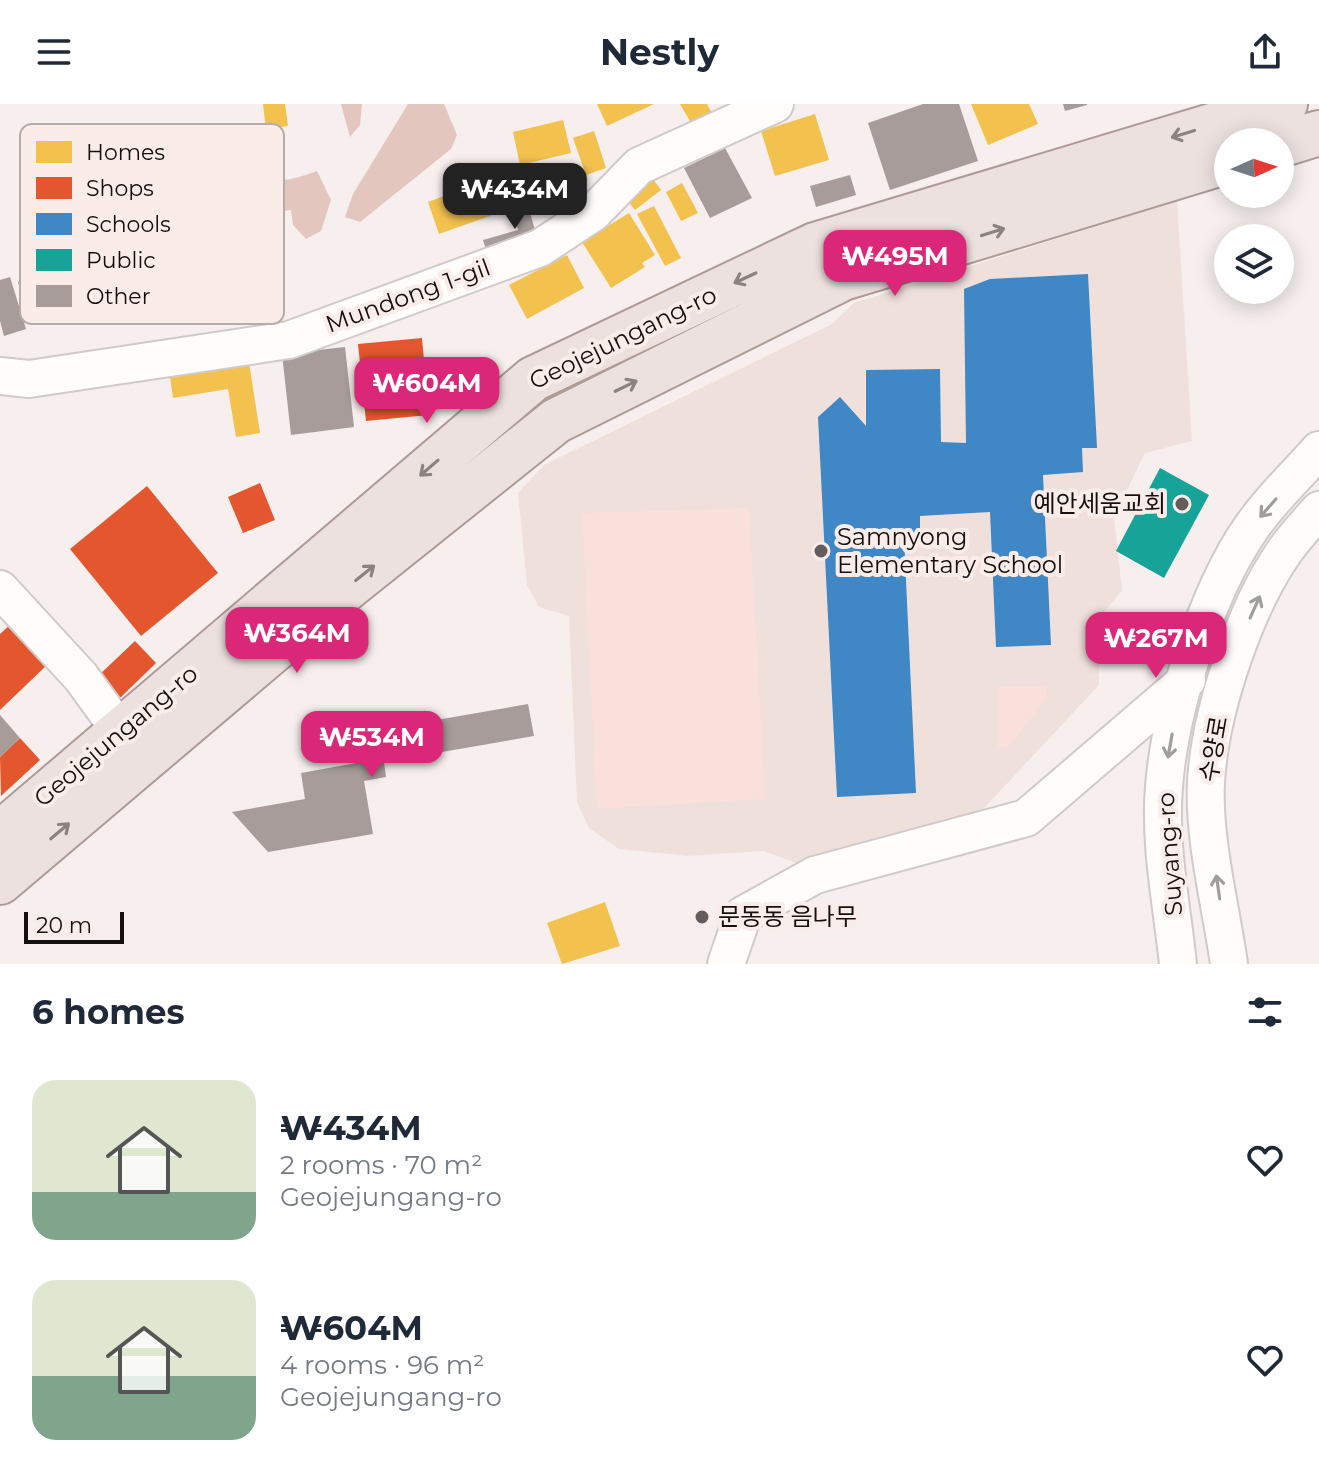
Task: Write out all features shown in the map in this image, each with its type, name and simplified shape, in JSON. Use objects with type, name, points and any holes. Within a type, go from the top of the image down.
[{"type":"main road","name":"Geojejungang-ro","points":[[4,828],[121,732],[533,379],[815,245],[1285,104]]},
{"type":"main road","points":[[1294,141],[1319,133]]},
{"type":"main road","name":"Geojejungang-ro","points":[[0,882],[342,592],[556,421],[843,278],[1214,165]]},
{"type":"street","name":"Mundong 1-gil","points":[[0,376],[29,379],[289,340],[540,248],[593,213],[639,166],[775,104]]},
{"type":"street","name":"Suyang-ro","points":[[1178,964],[1164,835],[1164,789],[1171,737],[1216,589],[1251,527],[1319,450]]},
{"type":"street","name":"수양로","points":[[1229,964],[1209,828],[1206,785],[1211,741],[1238,650],[1257,601],[1284,553],[1319,510]]},
{"type":"street","points":[[0,589],[81,677],[121,732]]},
{"type":"street","points":[[726,964],[743,915],[815,875],[1026,818],[1187,680]]},
{"type":"shaded area","points":[[341,104],[362,104],[360,125],[350,137]]},
{"type":"shaded area","points":[[408,104],[444,104],[457,135],[451,149],[360,222],[345,217],[353,194]]},
{"type":"shaded area","points":[[317,171],[331,200],[321,231],[306,239],[293,225],[291,210],[284,211],[284,180]]},
{"type":"shaded area","name":"Samnyong Elementary School","points":[[1177,201],[1192,441],[1145,453],[1114,517],[1122,591],[1098,619],[1099,685],[973,820],[805,866],[763,851],[689,856],[619,849],[589,828],[577,802],[569,616],[539,607],[527,585],[518,493],[544,465],[832,324],[854,303]]},
{"type":"shaded area","points":[[749,508],[765,799],[597,809],[582,513]]},
{"type":"shaded area","points":[[1047,686],[1047,698],[1008,747],[998,747],[997,687]]},
{"type":"building: Homes","points":[[263,104],[285,104],[288,126],[265,124]]},
{"type":"building: Homes","points":[[597,104],[654,104],[607,126]]},
{"type":"building: Homes","points":[[680,104],[707,104],[714,117],[694,128]]},
{"type":"building: Homes","points":[[971,104],[1029,104],[1038,124],[988,145]]},
{"type":"building: Homes","points":[[815,114],[829,160],[775,176],[761,131]]},
{"type":"building: Homes","points":[[563,120],[571,153],[520,165],[513,132]]},
{"type":"building: Homes","points":[[594,131],[606,168],[586,175],[573,138]]},
{"type":"building: Homes","points":[[650,175],[661,190],[635,210],[624,196]]},
{"type":"building: Homes","points":[[493,178],[504,211],[439,234],[428,202]]},
{"type":"building: Homes","points":[[682,183],[698,213],[681,221],[666,192]]},
{"type":"building: Homes","points":[[654,206],[681,258],[665,266],[637,214]]},
{"type":"building: Homes","points":[[629,213],[655,255],[642,263],[645,267],[611,288],[582,242]]},
{"type":"building: Homes","points":[[567,255],[584,288],[527,319],[509,285]]},
{"type":"building: Homes","points":[[248,356],[260,433],[236,437],[228,389],[173,398],[169,369]]},
{"type":"building: Homes","points":[[605,902],[620,946],[562,964],[547,923]]},
{"type":"building: Shops","points":[[422,338],[429,415],[366,421],[358,344]]},
{"type":"building: Shops","points":[[260,483],[275,520],[243,533],[228,497]]},
{"type":"building: Shops","points":[[147,486],[218,573],[141,636],[70,549]]},
{"type":"building: Shops","points":[[11,624],[48,664],[0,710],[0,634]]},
{"type":"building: Shops","points":[[135,641],[156,663],[119,699],[97,677]]},
{"type":"building: Shops","points":[[20,738],[40,760],[1,796],[0,757]]},
{"type":"building: Schools","points":[[1088,274],[1097,448],[1082,448],[1083,472],[1043,475],[1051,645],[996,647],[990,512],[920,516],[920,537],[904,538],[916,793],[837,797],[818,417],[840,397],[866,426],[866,370],[940,369],[941,442],[966,443],[964,289],[990,279]]},
{"type":"building: Public","points":[[1160,468],[1209,495],[1164,578],[1116,551]]},
{"type":"building: Other","points":[[923,104],[959,104],[978,161],[890,190],[868,123]]},
{"type":"building: Other","points":[[1063,104],[1087,104],[1087,105],[1065,111]]},
{"type":"building: Other","points":[[725,148],[752,198],[710,218],[684,168]]},
{"type":"building: Other","points":[[850,175],[856,195],[816,207],[810,186]]},
{"type":"building: Other","points":[[526,198],[538,241],[488,256],[483,240],[518,230],[510,203]]},
{"type":"building: Other","points":[[10,277],[20,310],[20,324],[24,324],[26,329],[4,336],[0,321],[0,280]]},
{"type":"building: Other","points":[[345,347],[354,427],[291,435],[282,354]]},
{"type":"building: Other","points":[[528,704],[534,736],[384,762],[386,777],[364,781],[373,834],[268,852],[232,812],[305,799],[301,773],[384,758],[379,730]]},
{"type":"building: Other","points":[[0,715],[20,738],[0,757]]},
{"type":"place","name":"예안세움교회","points":[[1182,504]]},
{"type":"place","name":"Samnyong Elementary School","points":[[821,551]]},
{"type":"place","name":"문동동 음나무","points":[[702,917]]}]
